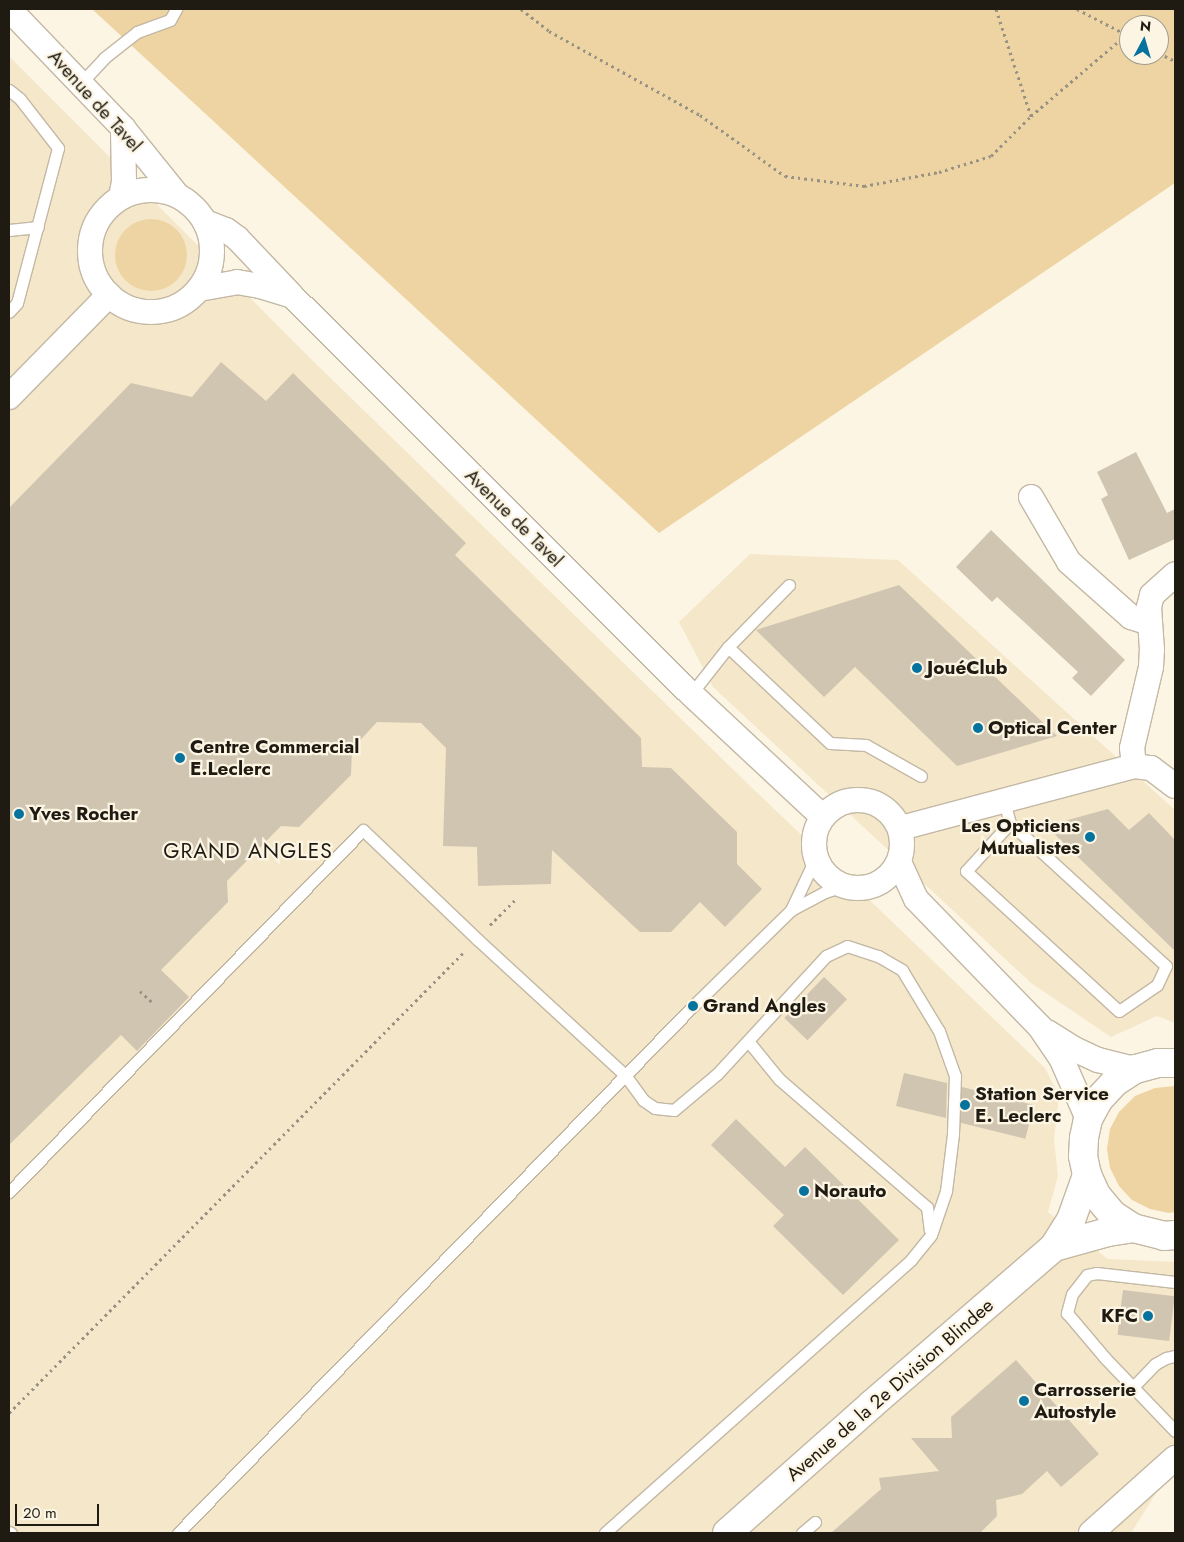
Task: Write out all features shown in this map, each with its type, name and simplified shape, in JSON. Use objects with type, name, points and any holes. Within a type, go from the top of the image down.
[{"type":"main road","points":[[1175,1063],[1158,1063],[1135,1070],[1115,1082],[1099,1099],[1088,1119],[1083,1156],[1087,1175],[1097,1196],[1113,1215],[1133,1228],[1164,1236],[1175,1235]]},
{"type":"main road","name":"Avenue de la 2e Division Blindee","points":[[727,1533],[1054,1247],[1071,1220],[1087,1175]]},
{"type":"main road","name":"Avenue de la 2e Division Blindee","points":[[1054,1247],[1108,1232],[1133,1228]]},
{"type":"street","name":"Avenue de Tavel","points":[[9,9],[123,128],[177,195]]},
{"type":"street","points":[[121,197],[124,182],[123,128]]},
{"type":"street","points":[[158,190],[177,195],[193,206],[205,222],[211,238],[212,256],[208,273],[199,288],[187,300],[172,308],[156,312],[138,311],[123,305],[109,296],[97,280],[90,262],[90,243],[95,225],[106,210],[121,197],[139,191],[158,190]]},
{"type":"street","name":"Avenue de Tavel","points":[[205,222],[226,230],[237,238],[291,295],[691,694],[822,817]]},
{"type":"street","points":[[199,288],[237,282],[291,295]]},
{"type":"street","points":[[9,397],[109,296]]},
{"type":"street","points":[[1032,497],[1070,562],[1131,617],[1150,623]]},
{"type":"street","points":[[1134,766],[1132,748],[1152,658],[1149,607],[1152,594],[1175,574]]},
{"type":"street","points":[[901,828],[1007,812],[1105,772],[1134,766],[1151,768],[1175,786]]},
{"type":"street","points":[[865,800],[884,807],[894,816],[901,828],[903,840],[900,862],[890,876],[876,885],[860,888],[844,886],[832,880],[822,870],[816,857],[814,844],[816,830],[822,817],[832,807],[845,802],[865,800]]},
{"type":"street","points":[[900,862],[916,900],[1040,1026],[1074,1049],[1098,1060],[1135,1070]]},
{"type":"street","points":[[876,885],[916,900]]},
{"type":"street","points":[[1040,1026],[1062,1060],[1088,1119]]},
{"type":"street","points":[[1091,1533],[1175,1458]]},
{"type":"lane","points":[[80,84],[104,58],[137,32],[170,20],[176,9]]},
{"type":"lane","points":[[9,90],[20,99],[58,148],[17,303],[9,312]]},
{"type":"lane","points":[[9,230],[38,227]]},
{"type":"lane","points":[[691,694],[728,648],[789,585]]},
{"type":"lane","points":[[728,648],[830,743],[866,745],[921,776]]},
{"type":"lane","points":[[1007,812],[1166,966],[1157,985],[1119,1011],[966,871],[1007,812]]},
{"type":"lane","points":[[9,1192],[363,830],[477,939],[625,1075],[643,1100],[655,1108],[674,1110],[717,1074],[826,956],[847,946],[878,956],[902,970],[939,1032],[955,1076],[953,1134],[946,1191],[931,1235],[911,1260],[605,1533]]},
{"type":"lane","points":[[791,910],[816,857]]},
{"type":"lane","points":[[178,1533],[625,1075],[791,910],[825,892],[844,886]]},
{"type":"lane","points":[[748,1041],[779,1079],[928,1207],[931,1235]]},
{"type":"lane","points":[[1175,1282],[1097,1273],[1087,1276],[1072,1294],[1067,1312],[1104,1358],[1175,1431]]},
{"type":"lane","points":[[1132,1388],[1155,1364],[1175,1356]]},
{"type":"lane","points":[[802,1533],[815,1522]]},
{"type":"path","points":[[521,9],[549,31],[700,115],[785,176],[864,186],[939,172],[991,156],[1031,116],[1119,43]]},
{"type":"path","points":[[996,9],[1031,116]]},
{"type":"path","points":[[1077,9],[1119,31]]},
{"type":"path","points":[[9,1414],[515,900]]},
{"type":"path","points":[[140,991],[154,1004]]},
{"type":"shaded area","points":[[92,9],[1175,9],[1175,183],[659,533]]},
{"type":"shaded area","points":[[9,56],[311,359],[745,781],[1045,1068],[1059,1096],[1054,1139],[1058,1176],[1048,1212],[1108,1259],[1175,1262],[1175,1463],[1131,1533],[9,1533]]},
{"type":"shaded area","points":[[158,219],[177,229],[185,241],[187,255],[185,269],[177,281],[165,289],[144,291],[125,281],[117,269],[115,248],[125,229],[137,221]]},
{"type":"shaded area","points":[[750,554],[898,560],[1175,810],[1175,1023],[1157,1016],[1111,1037],[1031,983],[713,687],[679,622]]},
{"type":"shaded area","points":[[1175,1086],[1175,1212],[1169,1213],[1150,1209],[1132,1200],[1119,1186],[1110,1168],[1107,1149],[1110,1129],[1119,1112],[1135,1096],[1155,1088]]},
{"type":"building","name":"Centre Commercial E.Leclerc","points":[[221,362],[266,401],[293,373],[466,543],[455,555],[641,738],[642,767],[671,768],[737,832],[737,864],[762,889],[725,927],[700,902],[671,932],[640,932],[552,850],[551,884],[478,886],[477,847],[443,846],[446,748],[421,723],[377,722],[352,749],[351,775],[299,827],[281,826],[227,881],[228,902],[161,970],[189,997],[137,1051],[121,1035],[9,1145],[9,508],[131,383],[192,397]]},
{"type":"building","points":[[1136,452],[1167,513],[1175,509],[1175,539],[1129,560],[1101,499],[1108,495],[1097,472]]},
{"type":"building","points":[[991,530],[1125,660],[1091,696],[1072,678],[1078,672],[997,597],[992,602],[956,567]]},
{"type":"building","points":[[899,585],[1057,736],[957,766],[855,667],[824,697],[756,630]]},
{"type":"building","points":[[1108,809],[1129,830],[1149,813],[1175,840],[1175,951],[1046,826]]},
{"type":"building","points":[[824,977],[847,999],[807,1040],[784,1018]]},
{"type":"building","points":[[904,1073],[947,1083],[946,1118],[896,1106]]},
{"type":"building","points":[[962,1087],[1034,1105],[1025,1139],[954,1121]]},
{"type":"building","name":"Norauto","points":[[736,1119],[785,1167],[805,1147],[899,1240],[843,1295],[773,1226],[784,1215],[711,1145]]},
{"type":"building","name":"KFC","points":[[1123,1290],[1175,1296],[1169,1341],[1118,1335]]},
{"type":"building","points":[[1016,1360],[1099,1454],[1061,1487],[1047,1471],[1022,1494],[996,1500],[997,1516],[980,1533],[831,1533],[881,1489],[879,1478],[939,1471],[911,1438],[952,1438],[951,1417]]},
{"type":"place","name":"JouéClub","points":[[917,668]]},
{"type":"place","name":"Optical Center","points":[[978,728]]},
{"type":"place","name":"Centre Commercial E.Leclerc","points":[[180,758]]},
{"type":"place","name":"Yves Rocher","points":[[19,814]]},
{"type":"place","name":"Les Opticiens Mutualistes","points":[[1090,837]]},
{"type":"place","name":"Grand Angles","points":[[693,1006]]},
{"type":"place","name":"Station Service E. Leclerc","points":[[965,1105]]},
{"type":"place","name":"Norauto","points":[[804,1191]]},
{"type":"place","name":"KFC","points":[[1148,1316]]},
{"type":"place","name":"Carrosserie Autostyle","points":[[1024,1401]]},
{"type":"district","name":"GRAND ANGLES","points":[[248,851]]}]
